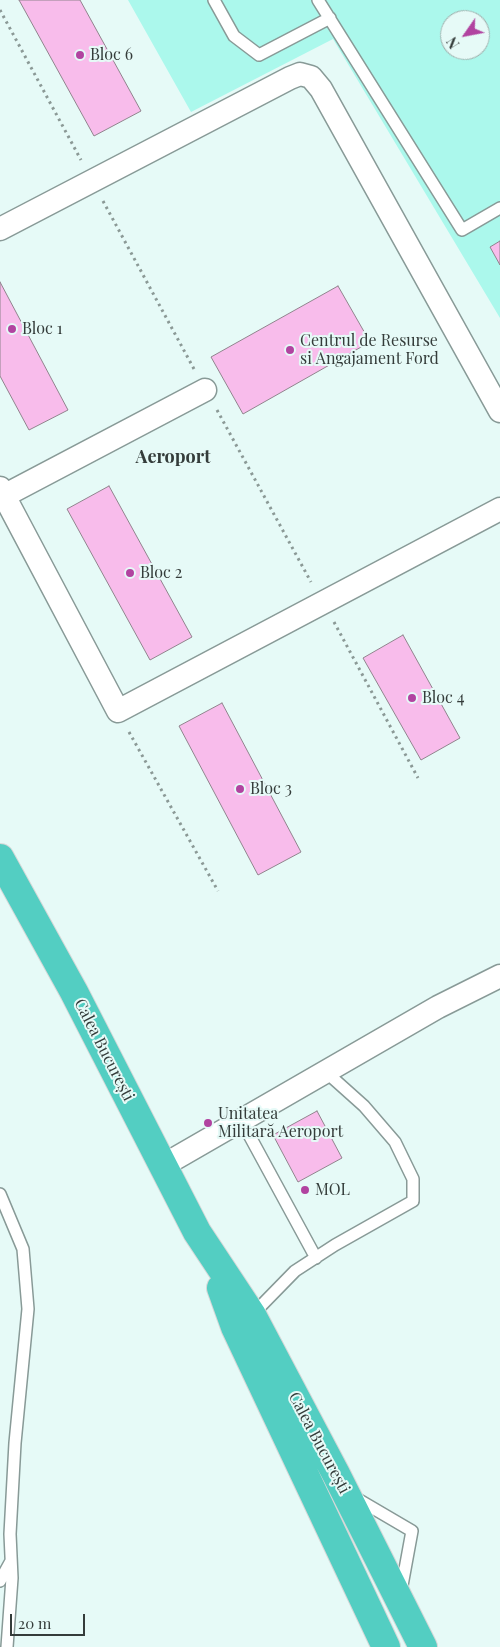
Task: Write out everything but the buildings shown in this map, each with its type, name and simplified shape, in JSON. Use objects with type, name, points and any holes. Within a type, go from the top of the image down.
[{"type":"highway","name":"Calea București","points":[[0,858],[69,984],[205,1244],[252,1316],[345,1492],[423,1647]]},
{"type":"highway","name":"Calea București","points":[[205,1244],[235,1327],[386,1647]]},
{"type":"highway","points":[[302,1468],[332,1568],[367,1647]]},
{"type":"street","points":[[0,228],[290,78],[300,74],[311,77],[321,89],[500,411]]},
{"type":"street","points":[[205,390],[1,494],[118,711],[500,510]]},
{"type":"street","points":[[164,1165],[438,1007],[500,976]]},
{"type":"lane","points":[[214,0],[234,36],[259,55],[330,18]]},
{"type":"lane","points":[[318,0],[462,230],[500,208]]},
{"type":"lane","points":[[252,1316],[295,1271],[414,1202],[413,1179],[395,1142],[364,1106],[326,1072]]},
{"type":"lane","points":[[241,1120],[316,1258]]},
{"type":"lane","points":[[0,1194],[23,1250],[28,1309],[15,1443],[7,1647]]},
{"type":"lane","points":[[345,1492],[412,1532],[399,1600]]},
{"type":"lane","points":[[0,1582],[11,1561]]},
{"type":"path","points":[[118,711],[218,891]]},
{"type":"green space","points":[[128,0],[500,0],[500,318],[333,39],[191,112]]},
{"type":"place","name":"Bloc 6","points":[[80,55]]},
{"type":"place","name":"Bloc 1","points":[[12,329]]},
{"type":"place","name":"Centrul de Resurse si Angajament Ford","points":[[290,350]]},
{"type":"place","name":"Bloc 2","points":[[130,573]]},
{"type":"place","name":"Bloc 4","points":[[412,698]]},
{"type":"place","name":"Bloc 3","points":[[240,789]]},
{"type":"place","name":"Unitatea Militară Aeroport","points":[[208,1123]]},
{"type":"place","name":"MOL","points":[[305,1190]]},
{"type":"district","name":"Aeroport","points":[[173,457]]}]
